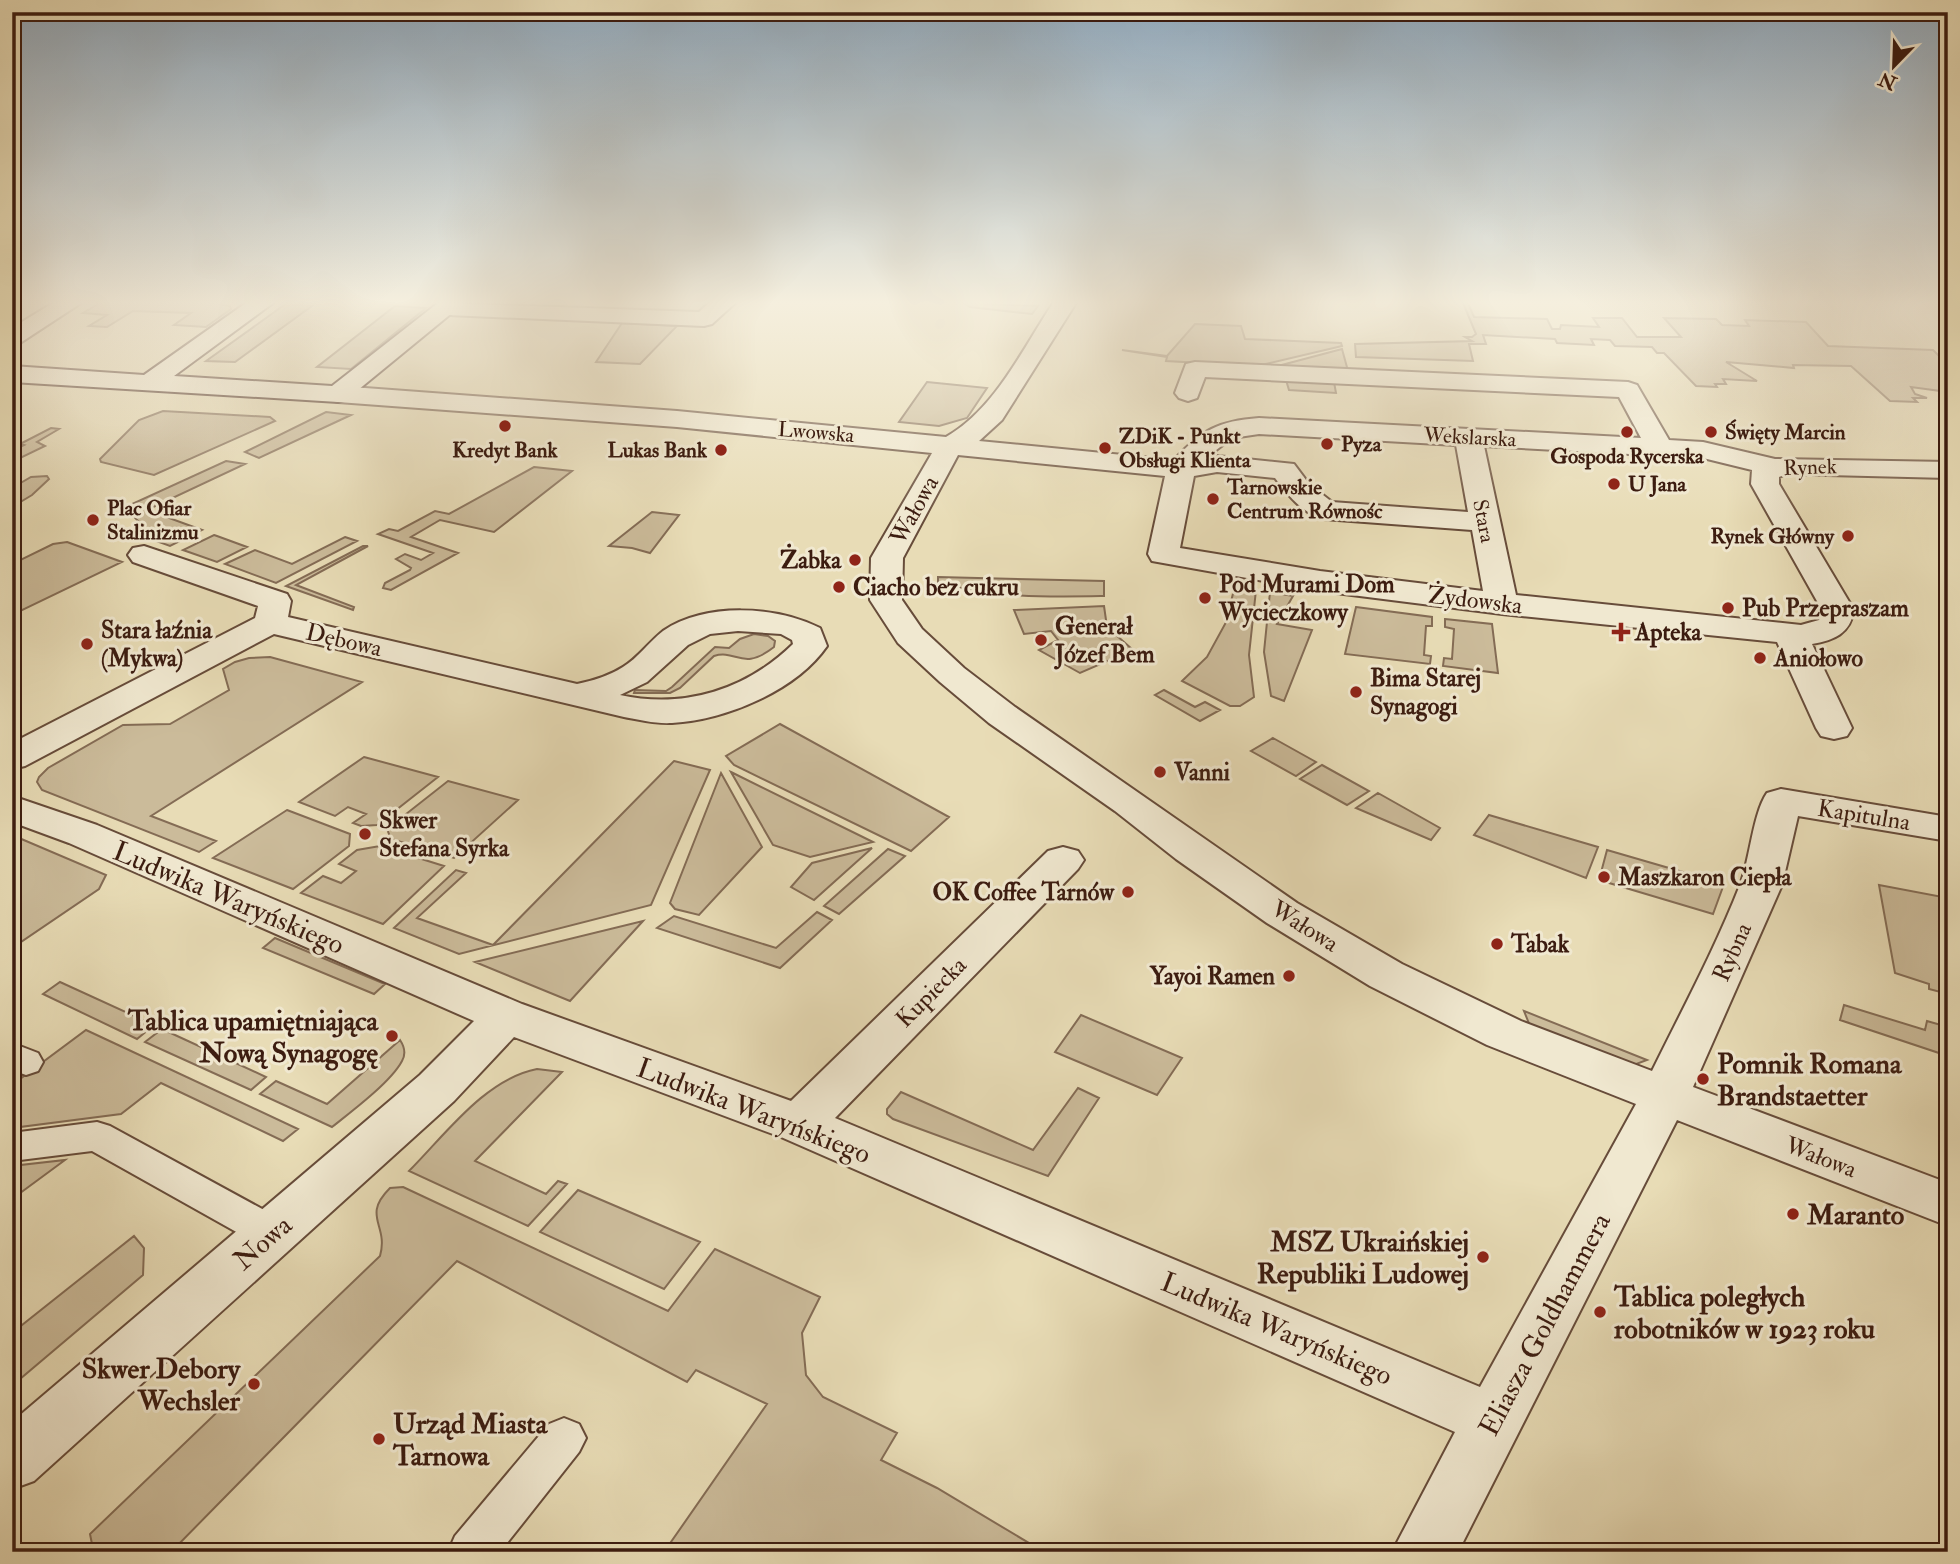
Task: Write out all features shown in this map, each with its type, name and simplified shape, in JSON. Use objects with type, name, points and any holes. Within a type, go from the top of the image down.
[{"type":"street","name":"Lwowska","points":[[46,376],[677,419],[1181,469],[1217,464],[1284,470],[1300,490],[1324,510],[1484,522]]},
{"type":"street","points":[[150,382],[159,376]]},
{"type":"street","points":[[338,394],[361,376]]},
{"type":"street","points":[[949,447],[975,432],[993,414],[1018,376]]},
{"type":"street","points":[[1188,393],[1193,376]]},
{"type":"street","points":[[1339,376],[1628,390],[1660,447]]},
{"type":"street","name":"Wekslarska","points":[[1181,469],[1212,435],[1243,427],[1660,447],[1722,453],[1773,468]]},
{"type":"street","name":"Stara","points":[[1468,437],[1502,604]]},
{"type":"street","name":"Wałowa","points":[[949,447],[887,558],[886,600],[910,636],[952,675],[1002,715],[1282,913],[1375,968],[1504,1033],[1948,1205]]},
{"type":"street","name":"Rynek","points":[[1832,627],[1837,620],[1838,610],[1762,477],[1773,468],[1839,466],[1948,470]]},
{"type":"street","name":"Żydowska","points":[[1181,469],[1163,554],[1320,581],[1502,604],[1790,634],[1816,634],[1832,627]]},
{"type":"street","points":[[12,758],[270,623],[275,600],[144,555]]},
{"type":"street","name":"Dębowa","points":[[270,623],[576,695],[672,712],[708,705],[736,694],[799,660],[810,646],[808,635],[788,625],[762,621],[702,625],[676,638],[635,675],[609,687],[576,695]]},
{"type":"street","points":[[1790,634],[1834,728]]},
{"type":"street","name":"Rybna","points":[[1664,1097],[1761,885],[1772,849],[1781,801]]},
{"type":"street","name":"Kapitulna","points":[[1781,801],[1948,829]]},
{"type":"street","name":"Ludwika Waryńskiego","points":[[12,808],[83,834],[506,1016],[799,1124],[1493,1420]]},
{"type":"street","name":"Kupiecka","points":[[799,1124],[1063,860]]},
{"type":"street","name":"Nowa","points":[[12,1461],[437,1088],[506,1016]]},
{"type":"street","name":"Eliasza Goldhammera","points":[[1424,1552],[1664,1097]]},
{"type":"lane","points":[[12,1147],[97,1136],[272,1233]]},
{"type":"lane","points":[[471,1552],[564,1438]]},
{"type":"shaded area","points":[[1686,376],[1749,376],[1757,381],[1723,379],[1726,384],[1715,384],[1717,387],[1696,386]]},
{"type":"shaded area","points":[[1862,376],[1948,376],[1948,392],[1911,387],[1915,394],[1927,398],[1913,398],[1917,402],[1890,401]]},
{"type":"shaded area","points":[[1286,380],[1334,382],[1336,393],[1289,390]]},
{"type":"shaded area","points":[[927,382],[987,388],[967,418],[939,426],[899,422]]},
{"type":"shaded area","points":[[163,411],[270,417],[275,421],[154,475],[101,462],[100,459],[139,420]]},
{"type":"shaded area","points":[[326,412],[351,415],[259,458],[245,452]]},
{"type":"shaded area","points":[[51,428],[59,429],[37,442],[45,446],[12,462],[12,451],[24,445],[20,444]]},
{"type":"shaded area","points":[[226,461],[245,464],[147,510],[202,530],[170,546],[156,541],[128,510],[132,504]]},
{"type":"shaded area","points":[[534,467],[572,471],[494,532],[440,520],[411,537],[458,553],[391,590],[383,588],[385,583],[411,568],[396,559],[405,554],[421,560],[433,553],[378,534],[389,529],[398,531],[435,511],[449,514]]},
{"type":"shaded area","points":[[47,476],[49,479],[32,495],[12,507],[12,488],[31,477]]},
{"type":"shaded area","points":[[652,512],[679,515],[650,553],[609,546]]},
{"type":"shaded area","points":[[214,535],[247,547],[217,562],[183,550]]},
{"type":"shaded area","points":[[345,537],[357,541],[276,583],[225,564],[255,550],[292,564]]},
{"type":"shaded area","points":[[67,542],[122,562],[12,615],[12,564],[53,544]]},
{"type":"shaded area","points":[[363,546],[368,546],[296,585],[354,607],[353,610],[286,586]]},
{"type":"shaded area","points":[[938,577],[1104,581],[1104,596],[1001,594],[938,583]]},
{"type":"shaded area","points":[[1235,586],[1256,590],[1249,655],[1254,697],[1240,706],[1230,706],[1182,681],[1207,657],[1230,615],[1228,613]]},
{"type":"shaded area","points":[[1270,592],[1293,596],[1277,624],[1312,630],[1284,701],[1271,696],[1264,652]]},
{"type":"shaded area","points":[[1104,606],[1107,627],[1133,650],[1080,673],[1039,650],[1058,640],[1051,631],[1024,634],[1014,610]]},
{"type":"shaded area","points":[[1356,607],[1432,617],[1432,626],[1426,626],[1424,655],[1431,656],[1430,664],[1345,654]]},
{"type":"shaded area","points":[[1445,619],[1492,624],[1498,673],[1443,666],[1444,658],[1452,659],[1454,629],[1445,627]]},
{"type":"shaded area","points":[[754,634],[768,636],[775,641],[774,647],[754,658],[714,656],[680,688],[670,693],[634,693],[635,690],[666,691],[715,647],[729,648],[740,639]]},
{"type":"shaded area","points":[[270,657],[362,682],[151,816],[216,841],[199,852],[42,790],[37,782],[48,768],[123,725],[170,724],[229,690],[223,669],[235,662]]},
{"type":"shaded area","points":[[1164,690],[1195,707],[1205,702],[1220,710],[1200,721],[1155,695]]},
{"type":"shaded area","points":[[780,724],[949,817],[911,851],[734,765],[726,756]]},
{"type":"shaded area","points":[[1273,738],[1316,762],[1296,776],[1251,751]]},
{"type":"shaded area","points":[[364,757],[438,777],[377,825],[361,826],[353,823],[366,814],[348,807],[335,816],[299,802]]},
{"type":"shaded area","points":[[674,761],[710,770],[651,905],[459,954],[394,928],[456,870],[466,873],[417,918],[493,945]]},
{"type":"shaded area","points":[[1322,765],[1369,791],[1347,805],[1300,779]]},
{"type":"shaded area","points":[[731,772],[873,842],[810,857],[773,845]]},
{"type":"shaded area","points":[[721,773],[762,847],[699,915],[675,909],[670,903]]},
{"type":"shaded area","points":[[448,781],[518,800],[454,858],[391,839],[387,829]]},
{"type":"shaded area","points":[[1378,793],[1440,828],[1431,840],[1356,808]]},
{"type":"shaded area","points":[[287,810],[350,834],[349,846],[293,889],[213,858]]},
{"type":"shaded area","points":[[1489,815],[1598,847],[1586,878],[1474,835]]},
{"type":"shaded area","points":[[12,835],[106,875],[99,889],[12,948]]},
{"type":"shaded area","points":[[380,846],[444,866],[383,924],[301,893],[323,876],[341,883],[356,871],[339,864],[357,850]]},
{"type":"shaded area","points":[[872,848],[814,900],[791,887],[812,863]]},
{"type":"shaded area","points":[[888,849],[905,856],[839,914],[824,906]]},
{"type":"shaded area","points":[[1607,850],[1724,884],[1713,914],[1599,880]]},
{"type":"shaded area","points":[[1879,885],[1948,898],[1948,994],[1929,989],[1929,984],[1895,973]]},
{"type":"shaded area","points":[[817,912],[832,920],[780,968],[657,928],[674,916],[776,948]]},
{"type":"shaded area","points":[[643,921],[570,1001],[475,962]]},
{"type":"shaded area","points":[[275,938],[385,984],[374,994],[263,948]]},
{"type":"shaded area","points":[[60,982],[154,1025],[137,1039],[43,994]]},
{"type":"shaded area","points":[[1844,1005],[1925,1030],[1927,1021],[1948,1027],[1948,1056],[1840,1020]]},
{"type":"shaded area","points":[[1524,1011],[1647,1060],[1631,1066],[1530,1026]]},
{"type":"shaded area","points":[[1081,1015],[1182,1058],[1157,1095],[1055,1052]]},
{"type":"shaded area","points":[[162,1029],[266,1077],[251,1090],[145,1042]]},
{"type":"shaded area","points":[[86,1030],[298,1129],[283,1141],[161,1083],[121,1114],[12,1128],[12,1085]]},
{"type":"shaded area","points":[[400,1040],[404,1056],[397,1069],[370,1096],[332,1127],[260,1094],[276,1081],[327,1104]]},
{"type":"shaded area","points":[[537,1069],[562,1072],[475,1161],[546,1194],[558,1181],[567,1184],[528,1226],[409,1171],[483,1096],[518,1075]]},
{"type":"shaded area","points":[[1078,1088],[1099,1098],[1048,1176],[893,1119],[887,1114],[887,1109],[901,1092],[1033,1150]]},
{"type":"shaded area","points":[[65,1160],[12,1199],[12,1166]]},
{"type":"shaded area","points":[[403,1187],[668,1311],[715,1249],[820,1297],[802,1333],[806,1375],[823,1397],[897,1433],[881,1460],[937,1488],[1044,1552],[664,1552],[767,1404],[696,1370],[687,1382],[457,1261],[171,1552],[98,1552],[93,1549],[90,1534],[380,1256],[382,1245],[377,1206],[390,1188]]},
{"type":"shaded area","points":[[578,1190],[700,1242],[664,1289],[540,1232]]},
{"type":"shaded area","points":[[134,1236],[144,1248],[143,1275],[20,1379],[12,1380],[12,1333]]},
{"type":"place","name":"Kredyt Bank","points":[[505,426]]},
{"type":"place","name":"Gospoda Rycerska","points":[[1627,432]]},
{"type":"place","name":"Święty Marcin","points":[[1711,432]]},
{"type":"place","name":"Pyza","points":[[1327,444]]},
{"type":"place","name":"ZDiK - Punkt Obsługi Klienta","points":[[1105,448]]},
{"type":"place","name":"Lukas Bank","points":[[721,450]]},
{"type":"place","name":"U Jana","points":[[1614,484]]},
{"type":"place","name":"Tarnowskie Centrum Równośc","points":[[1213,499]]},
{"type":"place","name":"Plac Ofiar Stalinizmu","points":[[93,520]]},
{"type":"place","name":"Rynek Główny","points":[[1848,536]]},
{"type":"place","name":"Żabka","points":[[855,560]]},
{"type":"place","name":"Ciacho bez cukru","points":[[839,587]]},
{"type":"place","name":"Pod Murami Dom Wycieczkowy","points":[[1205,598]]},
{"type":"place","name":"Pub Przepraszam","points":[[1728,608]]},
{"type":"place","name":"Apteka","points":[[1621,632]]},
{"type":"place","name":"Generał Józef Bem","points":[[1041,640]]},
{"type":"place","name":"Stara łaźnia (Mykwa)","points":[[87,644]]},
{"type":"place","name":"Aniołowo","points":[[1760,658]]},
{"type":"place","name":"Bima Starej Synagogi","points":[[1356,692]]},
{"type":"place","name":"Vanni","points":[[1160,772]]},
{"type":"place","name":"Skwer Stefana Syrka","points":[[365,834]]},
{"type":"place","name":"Maszkaron Ciepła","points":[[1604,877]]},
{"type":"place","name":"OK Coffee Tarnów","points":[[1128,892]]},
{"type":"place","name":"Tabak","points":[[1497,944]]},
{"type":"place","name":"Yayoi Ramen","points":[[1289,976]]},
{"type":"place","name":"Tablica upamiętniająca Nową Synagogę","points":[[392,1036]]},
{"type":"place","name":"Pomnik Romana Brandstaetter","points":[[1703,1079]]},
{"type":"place","name":"Maranto","points":[[1793,1214]]},
{"type":"place","name":"MSZ Ukraińskiej Republiki Ludowej","points":[[1483,1257]]},
{"type":"place","name":"Tablica poległych robotników w 1923 roku","points":[[1600,1312]]},
{"type":"place","name":"Skwer Debory Wechsler","points":[[254,1384]]},
{"type":"place","name":"Urząd Miasta Tarnowa","points":[[379,1439]]}]
